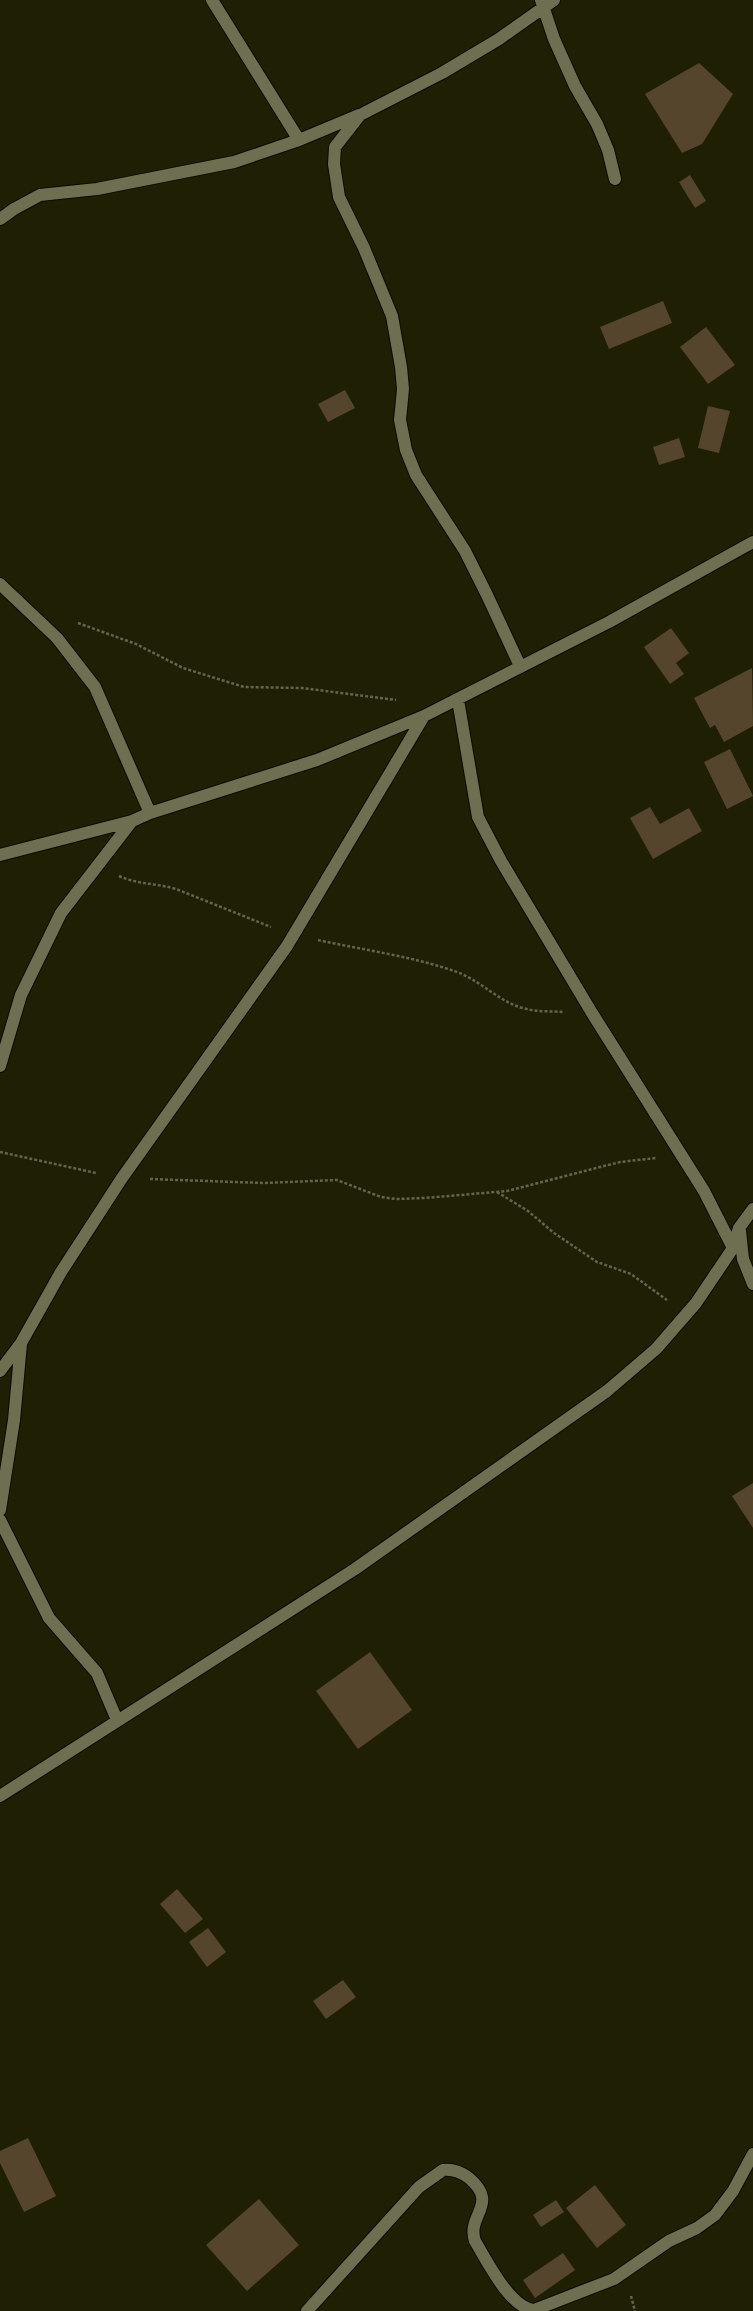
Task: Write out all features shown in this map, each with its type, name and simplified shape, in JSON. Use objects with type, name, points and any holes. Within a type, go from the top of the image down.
[{"type":"street","points":[[212,0],[299,140]]},
{"type":"street","points":[[0,219],[14,209],[40,195],[97,189],[234,162],[299,140],[360,115],[442,74],[499,39],[546,2],[554,39],[575,86],[597,124],[608,150],[615,179]]},
{"type":"street","points":[[360,115],[335,147],[334,164],[339,197],[364,248],[392,316],[401,367],[403,389],[400,420],[406,450],[416,475],[464,551],[488,594],[520,666]]},
{"type":"street","points":[[0,855],[72,834],[132,821],[150,812],[317,760],[424,716],[609,622],[753,542]]},
{"type":"street","points":[[0,584],[44,626],[77,662],[95,687],[150,812]]},
{"type":"street","points":[[458,700],[478,817],[501,862],[592,1013],[704,1191],[732,1248]]},
{"type":"street","points":[[0,1371],[21,1343],[60,1272],[122,1178],[293,935],[424,716]]},
{"type":"street","points":[[0,1066],[21,995],[61,913],[132,821]]},
{"type":"street","points":[[0,1796],[355,1569],[600,1395],[656,1349],[687,1314],[732,1248],[739,1228],[753,1210]]},
{"type":"street","points":[[739,1228],[743,1259],[753,1284]]},
{"type":"street","points":[[0,1510],[14,1420],[21,1343]]},
{"type":"street","points":[[0,1520],[49,1618],[97,1673],[117,1720]]},
{"type":"street","points":[[307,2311],[419,2187],[443,2170],[454,2170],[463,2174],[478,2187],[483,2201],[474,2230],[475,2241],[515,2301],[526,2309],[534,2310],[614,2279],[669,2241],[697,2228],[715,2215],[733,2191],[753,2154]]},
{"type":"path","points":[[44,626],[74,622],[136,644],[182,668],[244,687],[302,688],[399,700]]},
{"type":"path","points":[[97,866],[142,885],[161,884],[197,896],[221,908],[293,935],[426,962],[457,971],[482,984],[510,1003],[526,1009],[592,1013]]},
{"type":"path","points":[[0,1152],[122,1178],[220,1182],[337,1180],[381,1197],[396,1199],[497,1192],[620,1162],[680,1154]]},
{"type":"path","points":[[497,1192],[528,1211],[554,1232],[597,1262],[631,1274],[687,1314]]},
{"type":"building","points":[[699,63],[733,94],[702,144],[682,153],[645,94]]},
{"type":"building","points":[[690,175],[706,201],[695,208],[679,182]]},
{"type":"building","points":[[663,301],[672,323],[609,349],[600,327]]},
{"type":"building","points":[[706,327],[735,365],[708,384],[680,347]]},
{"type":"building","points":[[345,390],[355,408],[328,422],[318,404]]},
{"type":"building","points":[[708,406],[730,411],[719,453],[698,448]]},
{"type":"building","points":[[679,438],[685,457],[659,465],[653,447]]},
{"type":"building","points":[[671,628],[689,653],[676,663],[684,674],[670,684],[644,647]]},
{"type":"building","points":[[752,668],[753,726],[724,742],[715,725],[710,728],[694,698]]},
{"type":"building","points":[[730,749],[753,796],[727,809],[704,762]]},
{"type":"building","points":[[650,807],[660,824],[689,808],[702,831],[653,859],[630,818]]},
{"type":"building","points":[[753,1483],[753,1528],[732,1496]]},
{"type":"building","points":[[370,1652],[412,1710],[358,1749],[316,1691]]},
{"type":"building","points":[[177,1889],[203,1919],[185,1933],[160,1904]]},
{"type":"building","points":[[208,1928],[226,1952],[207,1967],[189,1942]]},
{"type":"building","points":[[343,1980],[356,1997],[326,2019],[313,2001]]},
{"type":"building","points":[[28,2138],[56,2196],[24,2212],[0,2163],[0,2151]]},
{"type":"building","points":[[595,2185],[626,2225],[597,2248],[566,2208]]},
{"type":"building","points":[[259,2199],[299,2245],[247,2291],[206,2245]]},
{"type":"building","points":[[556,2200],[564,2212],[541,2227],[533,2215]]},
{"type":"building","points":[[563,2253],[575,2270],[535,2298],[523,2280]]}]
